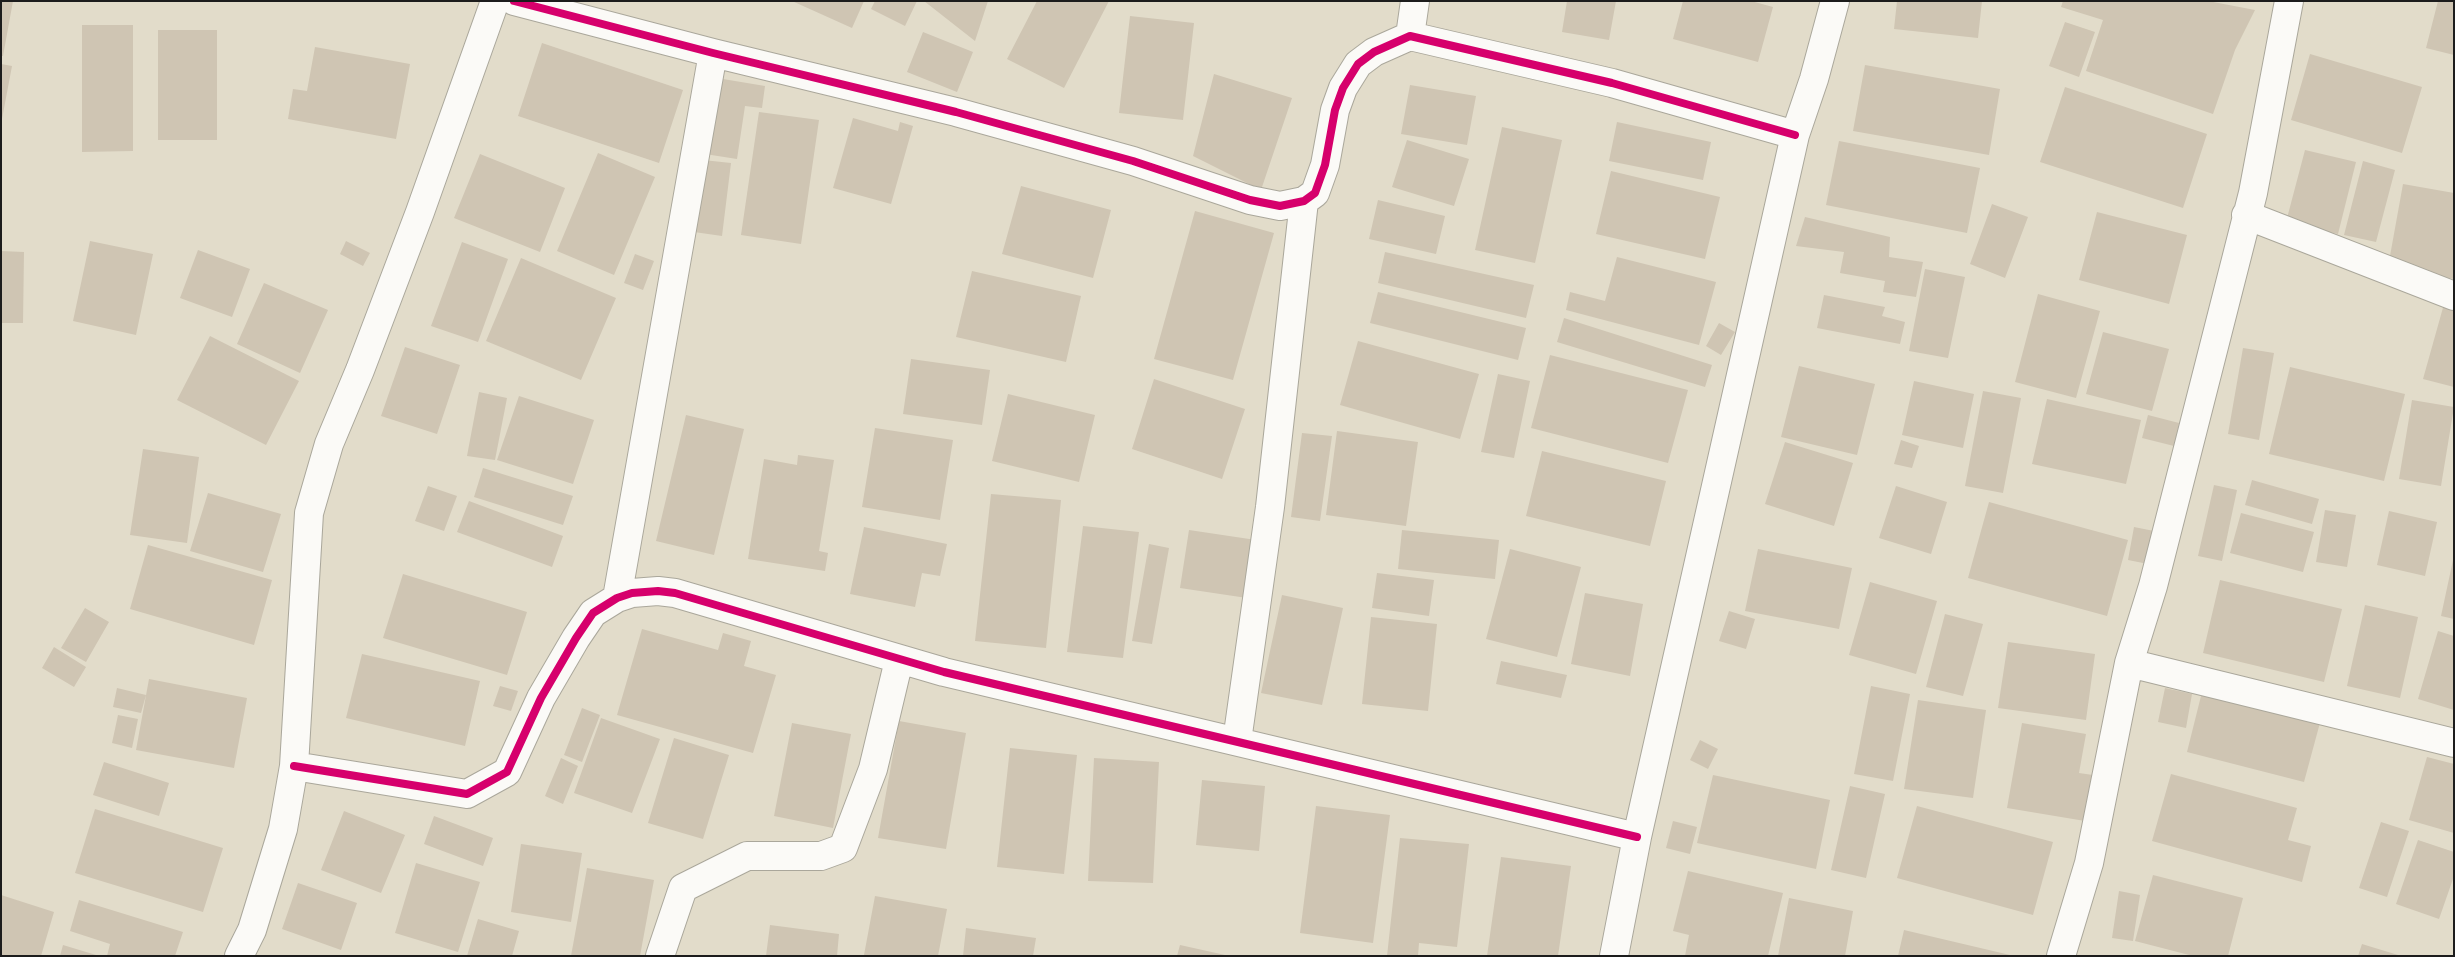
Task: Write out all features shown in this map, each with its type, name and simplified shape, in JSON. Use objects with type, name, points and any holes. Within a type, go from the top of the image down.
[{"type":"street","points":[[239,956],[252,930],[283,829],[294,766],[309,513],[329,444],[360,370],[420,212],[495,1]]},
{"type":"street","points":[[514,1],[713,53],[965,115],[1132,161],[1250,200],[1280,206],[1304,201],[1315,193],[1325,165],[1336,110],[1343,88],[1358,64],[1374,52],[1410,36],[1612,83],[1795,135]]},
{"type":"street","points":[[1410,36],[1415,1]]},
{"type":"street","points":[[1614,956],[1637,837],[1795,135],[1814,79],[1835,1]]},
{"type":"street","points":[[2061,956],[2089,863],[2129,663],[2153,586],[2246,215],[2290,1]]},
{"type":"street","points":[[617,598],[713,53]]},
{"type":"street","points":[[1237,741],[1270,507],[1304,201]]},
{"type":"street","points":[[2246,215],[2454,296]]},
{"type":"street","points":[[294,766],[467,794],[507,772],[541,698],[593,613],[617,598],[632,593],[658,591],[675,593],[944,672],[1637,837]]},
{"type":"street","points":[[660,956],[683,888],[747,856],[821,856],[842,848],[873,769],[899,660]]},
{"type":"street","points":[[2129,663],[2454,743]]},
{"type":"building","points":[[1,1],[13,1],[3,56],[1,56]]},
{"type":"building","points":[[792,1],[864,1],[852,28]]},
{"type":"building","points":[[875,1],[917,1],[905,26],[871,9]]},
{"type":"building","points":[[924,1],[988,1],[975,41]]},
{"type":"building","points":[[1037,1],[1109,1],[1064,88],[1007,59]]},
{"type":"building","points":[[1567,1],[1616,1],[1609,40],[1562,32]]},
{"type":"building","points":[[1683,1],[1751,1],[1773,7],[1758,62],[1673,39]]},
{"type":"building","points":[[1897,1],[1982,1],[1978,38],[1894,29]]},
{"type":"building","points":[[2063,1],[2208,1],[2255,10],[2235,50],[2213,114],[2086,71],[2103,20],[2061,7]]},
{"type":"building","points":[[2438,1],[2454,1],[2454,55],[2426,48]]},
{"type":"building","points":[[1130,16],[1194,23],[1183,120],[1119,113]]},
{"type":"building","points":[[2065,22],[2095,32],[2079,77],[2049,66]]},
{"type":"building","points":[[82,25],[133,25],[133,151],[82,152]]},
{"type":"building","points":[[158,30],[217,30],[217,140],[158,140]]},
{"type":"building","points":[[923,32],[973,52],[957,92],[907,72]]},
{"type":"building","points":[[542,43],[683,90],[659,163],[518,116]]},
{"type":"building","points":[[315,47],[410,64],[396,139],[288,119],[293,89],[307,91]]},
{"type":"building","points":[[2310,54],[2422,87],[2402,153],[2291,120]]},
{"type":"building","points":[[1,64],[12,66],[2,119],[1,119]]},
{"type":"building","points":[[1865,65],[2000,89],[1989,155],[1853,131]]},
{"type":"building","points":[[1214,74],[1292,98],[1261,190],[1193,156]]},
{"type":"building","points":[[717,78],[765,86],[762,108],[745,106],[737,159],[705,154]]},
{"type":"building","points":[[1410,85],[1476,96],[1467,145],[1401,134]]},
{"type":"building","points":[[2065,87],[2207,134],[2183,208],[2040,162]]},
{"type":"building","points":[[759,112],[819,120],[801,244],[741,235]]},
{"type":"building","points":[[853,118],[898,131],[900,122],[913,126],[891,204],[833,188]]},
{"type":"building","points":[[1617,122],[1711,142],[1703,180],[1609,161]]},
{"type":"building","points":[[1502,127],[1562,140],[1535,263],[1475,250]]},
{"type":"building","points":[[1407,140],[1469,159],[1454,206],[1392,187]]},
{"type":"building","points":[[1839,141],[1980,168],[1967,233],[1826,205]]},
{"type":"building","points":[[2305,150],[2356,162],[2338,234],[2286,222]]},
{"type":"building","points":[[598,153],[655,177],[614,275],[557,251]]},
{"type":"building","points":[[480,154],[565,188],[540,252],[454,218]]},
{"type":"building","points":[[703,160],[731,163],[722,236],[694,232]]},
{"type":"building","points":[[2363,161],[2395,170],[2376,242],[2344,235]]},
{"type":"building","points":[[1611,171],[1720,197],[1705,259],[1596,234]]},
{"type":"building","points":[[2403,184],[2454,193],[2454,279],[2388,267]]},
{"type":"building","points":[[1021,186],[1111,210],[1093,278],[1002,254]]},
{"type":"building","points":[[1378,200],[1445,216],[1436,254],[1369,239]]},
{"type":"building","points":[[1992,204],[2028,217],[2005,278],[1970,264]]},
{"type":"building","points":[[1195,211],[1274,233],[1233,380],[1154,359]]},
{"type":"building","points":[[2097,212],[2187,235],[2169,304],[2079,280]]},
{"type":"building","points":[[1805,217],[1890,237],[1889,257],[1923,262],[1916,297],[1883,292],[1885,281],[1840,273],[1844,252],[1796,246]]},
{"type":"building","points":[[90,241],[153,254],[136,335],[73,321]]},
{"type":"building","points":[[346,241],[370,253],[363,266],[340,254]]},
{"type":"building","points":[[462,242],[508,259],[478,342],[431,326]]},
{"type":"building","points":[[198,250],[250,269],[232,317],[180,298]]},
{"type":"building","points":[[1,251],[24,252],[23,323],[1,323]]},
{"type":"building","points":[[1385,252],[1534,285],[1526,318],[1378,283]]},
{"type":"building","points":[[635,254],[654,261],[643,290],[624,283]]},
{"type":"building","points":[[1617,257],[1716,282],[1699,345],[1566,310],[1570,292],[1605,301]]},
{"type":"building","points":[[521,258],[616,298],[581,380],[486,341]]},
{"type":"building","points":[[1925,269],[1965,277],[1948,358],[1909,351]]},
{"type":"building","points":[[972,271],[1081,296],[1066,362],[956,337]]},
{"type":"building","points":[[264,283],[328,310],[300,373],[237,344]]},
{"type":"building","points":[[1378,292],[1526,328],[1518,360],[1370,323]]},
{"type":"building","points":[[2038,294],[2100,311],[2076,398],[2015,382]]},
{"type":"building","points":[[1824,295],[1885,307],[1882,316],[1905,322],[1900,344],[1817,328]]},
{"type":"building","points":[[2444,304],[2454,307],[2454,387],[2423,379]]},
{"type":"building","points":[[1564,318],[1712,365],[1705,387],[1557,342]]},
{"type":"building","points":[[1719,323],[1735,332],[1721,355],[1706,346]]},
{"type":"building","points":[[2103,332],[2169,349],[2152,411],[2086,394]]},
{"type":"building","points":[[210,336],[299,381],[266,445],[177,400]]},
{"type":"building","points":[[1358,341],[1479,374],[1460,439],[1340,405]]},
{"type":"building","points":[[405,347],[460,365],[437,434],[381,416]]},
{"type":"building","points":[[2243,348],[2274,353],[2259,440],[2228,434]]},
{"type":"building","points":[[1550,355],[1688,390],[1668,463],[1531,428]]},
{"type":"building","points":[[911,359],[990,370],[982,425],[903,414]]},
{"type":"building","points":[[1799,366],[1875,384],[1857,455],[1781,437]]},
{"type":"building","points":[[2290,367],[2405,394],[2384,481],[2269,454]]},
{"type":"building","points":[[1498,374],[1530,381],[1514,458],[1481,452]]},
{"type":"building","points":[[1154,379],[1245,409],[1222,479],[1132,449]]},
{"type":"building","points":[[1914,381],[1974,394],[1963,448],[1902,435]]},
{"type":"building","points":[[1983,391],[2021,398],[2003,493],[1965,486]]},
{"type":"building","points":[[479,392],[507,398],[495,460],[467,456]]},
{"type":"building","points":[[1008,394],[1095,415],[1079,482],[992,461]]},
{"type":"building","points":[[519,396],[594,420],[573,484],[497,460]]},
{"type":"building","points":[[2047,399],[2141,420],[2126,484],[2032,464]]},
{"type":"building","points":[[2412,400],[2454,407],[2441,486],[2399,479]]},
{"type":"building","points":[[686,415],[744,429],[714,555],[656,541]]},
{"type":"building","points":[[2148,415],[2179,423],[2174,446],[2142,438]]},
{"type":"building","points":[[875,428],[953,440],[940,520],[862,507]]},
{"type":"building","points":[[1337,431],[1418,442],[1406,526],[1326,515]]},
{"type":"building","points":[[1302,433],[1332,436],[1320,521],[1291,517]]},
{"type":"building","points":[[1901,440],[1919,446],[1912,468],[1894,464]]},
{"type":"building","points":[[1785,442],[1853,463],[1834,526],[1765,504]]},
{"type":"building","points":[[143,449],[199,457],[187,543],[130,535]]},
{"type":"building","points":[[1542,451],[1666,481],[1650,546],[1526,516]]},
{"type":"building","points":[[798,455],[834,460],[819,551],[828,553],[825,571],[748,559],[764,459],[797,465]]},
{"type":"building","points":[[483,468],[573,496],[563,525],[474,497]]},
{"type":"building","points":[[2252,480],[2319,499],[2312,524],[2245,505]]},
{"type":"building","points":[[2214,485],[2237,490],[2222,561],[2198,556]]},
{"type":"building","points":[[428,486],[457,496],[444,531],[415,521]]},
{"type":"building","points":[[1896,486],[1947,502],[1931,554],[1879,538]]},
{"type":"building","points":[[208,493],[281,514],[263,572],[190,551]]},
{"type":"building","points":[[991,494],[1061,500],[1046,648],[975,641]]},
{"type":"building","points":[[469,501],[563,536],[552,567],[457,532]]},
{"type":"building","points":[[1989,502],[2128,540],[2107,616],[1968,578]]},
{"type":"building","points":[[2325,510],[2356,515],[2347,567],[2316,562]]},
{"type":"building","points":[[2389,511],[2437,522],[2425,576],[2377,565]]},
{"type":"building","points":[[2241,513],[2314,532],[2303,572],[2230,553]]},
{"type":"building","points":[[1083,526],[1139,532],[1123,658],[1067,652]]},
{"type":"building","points":[[864,527],[947,544],[940,576],[922,573],[915,607],[850,594]]},
{"type":"building","points":[[2134,527],[2154,531],[2148,564],[2128,560]]},
{"type":"building","points":[[1189,530],[1256,540],[1247,598],[1180,588]]},
{"type":"building","points":[[1402,530],[1499,540],[1495,579],[1398,569]]},
{"type":"building","points":[[1149,544],[1169,548],[1152,644],[1132,641]]},
{"type":"building","points":[[148,545],[272,580],[254,645],[130,609]]},
{"type":"building","points":[[1510,549],[1581,567],[1557,657],[1486,639]]},
{"type":"building","points":[[1758,549],[1852,568],[1839,629],[1745,611]]},
{"type":"building","points":[[2454,560],[2454,619],[2441,616]]},
{"type":"building","points":[[1377,573],[1434,580],[1429,616],[1372,608]]},
{"type":"building","points":[[403,574],[527,612],[507,675],[383,638]]},
{"type":"building","points":[[2220,580],[2342,609],[2324,682],[2203,653]]},
{"type":"building","points":[[1870,582],[1937,601],[1916,674],[1849,655]]},
{"type":"building","points":[[1585,593],[1643,604],[1630,676],[1571,664]]},
{"type":"building","points":[[1282,595],[1343,608],[1322,705],[1261,693]]},
{"type":"building","points":[[2365,605],[2418,617],[2400,698],[2347,686]]},
{"type":"building","points":[[85,608],[109,622],[86,662],[61,648]]},
{"type":"building","points":[[1729,611],[1755,619],[1746,649],[1719,641]]},
{"type":"building","points":[[1945,614],[1983,624],[1963,696],[1926,687]]},
{"type":"building","points":[[1371,617],[1437,624],[1428,711],[1362,704]]},
{"type":"building","points":[[642,629],[718,650],[723,633],[751,641],[744,666],[776,675],[753,753],[617,715]]},
{"type":"building","points":[[2438,631],[2454,636],[2454,710],[2418,699]]},
{"type":"building","points":[[2008,642],[2095,654],[2086,720],[1998,708]]},
{"type":"building","points":[[54,647],[86,667],[74,687],[42,668]]},
{"type":"building","points":[[362,654],[480,681],[465,746],[346,718]]},
{"type":"building","points":[[1501,661],[1567,675],[1561,698],[1496,684]]},
{"type":"building","points":[[149,679],[247,698],[234,768],[136,750]]},
{"type":"building","points":[[500,686],[518,691],[511,711],[493,706]]},
{"type":"building","points":[[1871,686],[1910,694],[1893,781],[1854,774]]},
{"type":"building","points":[[117,688],[146,695],[141,713],[113,707]]},
{"type":"building","points":[[2165,688],[2192,694],[2186,728],[2158,722]]},
{"type":"building","points":[[2203,688],[2321,719],[2304,782],[2187,752]]},
{"type":"building","points":[[1918,700],[1986,710],[1973,798],[1904,789]]},
{"type":"building","points":[[582,708],[600,715],[582,762],[564,755]]},
{"type":"building","points":[[118,715],[138,719],[132,748],[112,743]]},
{"type":"building","points":[[601,718],[660,739],[632,813],[574,793]]},
{"type":"building","points":[[899,721],[966,733],[946,849],[878,838]]},
{"type":"building","points":[[792,723],[851,734],[833,828],[774,816]]},
{"type":"building","points":[[2022,723],[2086,734],[2079,773],[2100,776],[2091,822],[2007,808]]},
{"type":"building","points":[[674,738],[729,755],[703,839],[648,823]]},
{"type":"building","points":[[1700,740],[1718,749],[1708,769],[1690,760]]},
{"type":"building","points":[[1010,748],[1077,755],[1064,874],[997,867]]},
{"type":"building","points":[[2427,757],[2454,764],[2454,833],[2409,820]]},
{"type":"building","points":[[561,758],[578,766],[563,804],[545,796]]},
{"type":"building","points":[[1094,758],[1159,762],[1153,883],[1088,881]]},
{"type":"building","points":[[104,762],[169,783],[159,816],[93,795]]},
{"type":"building","points":[[2171,774],[2297,808],[2288,840],[2311,846],[2302,882],[2152,841]]},
{"type":"building","points":[[1713,775],[1830,800],[1816,869],[1697,843]]},
{"type":"building","points":[[1202,780],[1265,786],[1259,851],[1196,845]]},
{"type":"building","points":[[1850,786],[1885,794],[1866,878],[1831,870]]},
{"type":"building","points":[[1316,806],[1390,815],[1373,943],[1300,933]]},
{"type":"building","points":[[1917,806],[2053,842],[2033,915],[1897,878]]},
{"type":"building","points":[[95,809],[223,848],[203,912],[75,873]]},
{"type":"building","points":[[344,811],[405,835],[381,893],[321,870]]},
{"type":"building","points":[[434,816],[493,838],[483,866],[424,844]]},
{"type":"building","points":[[1673,821],[1697,827],[1690,854],[1666,848]]},
{"type":"building","points":[[2381,822],[2409,831],[2387,897],[2359,888]]},
{"type":"building","points":[[1400,838],[1469,844],[1457,947],[1419,943],[1418,956],[1387,956]]},
{"type":"building","points":[[2418,840],[2454,852],[2454,876],[2439,919],[2396,904]]},
{"type":"building","points":[[521,844],[582,853],[571,922],[511,912]]},
{"type":"building","points":[[1501,857],[1571,866],[1558,956],[1487,956]]},
{"type":"building","points":[[416,863],[480,882],[458,952],[395,933]]},
{"type":"building","points":[[587,868],[654,880],[640,956],[571,956]]},
{"type":"building","points":[[1688,871],[1783,893],[1768,956],[1685,956],[1689,935],[1673,931]]},
{"type":"building","points":[[2153,875],[2243,898],[2228,956],[2193,956],[2135,941]]},
{"type":"building","points":[[298,883],[357,903],[341,950],[282,929]]},
{"type":"building","points":[[2119,891],[2140,895],[2133,941],[2112,938]]},
{"type":"building","points":[[1,895],[54,912],[41,956],[1,956]]},
{"type":"building","points":[[875,896],[947,909],[938,956],[864,955]]},
{"type":"building","points":[[1789,898],[1853,911],[1845,956],[1778,956]]},
{"type":"building","points":[[79,900],[183,932],[175,956],[107,956],[110,944],[70,931]]},
{"type":"building","points":[[478,919],[519,931],[512,956],[467,956]]},
{"type":"building","points":[[770,925],[839,934],[837,956],[766,956]]},
{"type":"building","points":[[966,928],[1036,938],[1033,956],[963,956]]},
{"type":"building","points":[[1904,930],[2010,955],[2010,956],[1898,956]]},
{"type":"building","points":[[2362,944],[2398,955],[2398,956],[2358,956]]},
{"type":"building","points":[[63,945],[96,955],[96,956],[60,956]]},
{"type":"building","points":[[1180,945],[1225,955],[1225,956],[1177,956]]},
{"type":"cycle path","points":[[514,1],[713,53],[956,112],[1133,161],[1250,200],[1280,206],[1304,201],[1315,193],[1325,165],[1335,110],[1343,88],[1358,64],[1374,52],[1410,36],[1612,83],[1795,135]]},
{"type":"cycle path","points":[[294,766],[467,794],[507,772],[541,698],[593,613],[617,598],[632,593],[658,591],[675,593],[944,672],[1637,837]]}]
